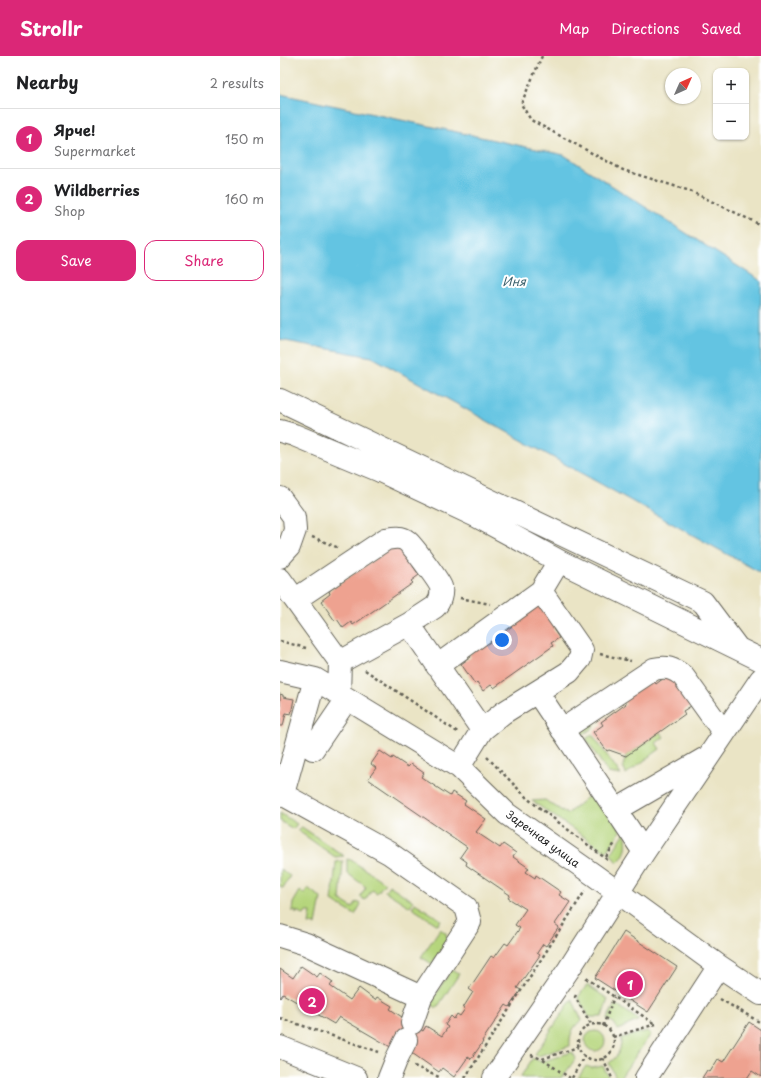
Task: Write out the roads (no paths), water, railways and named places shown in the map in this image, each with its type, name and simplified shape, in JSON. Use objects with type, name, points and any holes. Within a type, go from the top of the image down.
[{"type":"street","points":[[280,400],[702,602],[740,650]]},
{"type":"street","points":[[280,431],[294,435],[378,470],[478,517],[558,561],[761,660]]},
{"type":"street","points":[[280,498],[294,518],[295,530],[289,547],[280,557]]},
{"type":"street","points":[[296,599],[386,539],[398,538],[407,541],[440,586],[441,594],[435,608],[340,662]]},
{"type":"street","points":[[437,666],[541,591],[558,561]]},
{"type":"street","points":[[280,579],[296,599],[340,662],[343,696],[313,749]]},
{"type":"street","points":[[459,767],[482,730],[503,712],[569,672],[580,659],[582,650],[541,591]]},
{"type":"street","points":[[409,624],[482,730]]},
{"type":"street","points":[[562,730],[654,669],[669,668],[676,670],[683,676],[724,733]]},
{"type":"street","name":"Заречная улица","points":[[280,671],[315,679],[459,767],[507,814],[719,966],[761,994]]},
{"type":"street","points":[[315,679],[281,794],[389,853],[466,907],[470,922],[421,997],[401,1050]]},
{"type":"street","points":[[494,1078],[569,969],[644,852],[761,679]]},
{"type":"street","points":[[537,692],[644,852]]},
{"type":"street","points":[[621,818],[708,756]]},
{"type":"street","points":[[280,936],[306,944],[421,997]]},
{"type":"street","points":[[646,1078],[719,966]]},
{"type":"street","points":[[280,1047],[356,1078]]},
{"type":"water","name":"Иня","points":[[280,94],[564,155],[761,281],[761,573],[372,357],[280,340]]},
{"type":"place","name":"Ярче!","points":[[630,984]]},
{"type":"place","name":"Wildberries","points":[[312,1001]]}]
